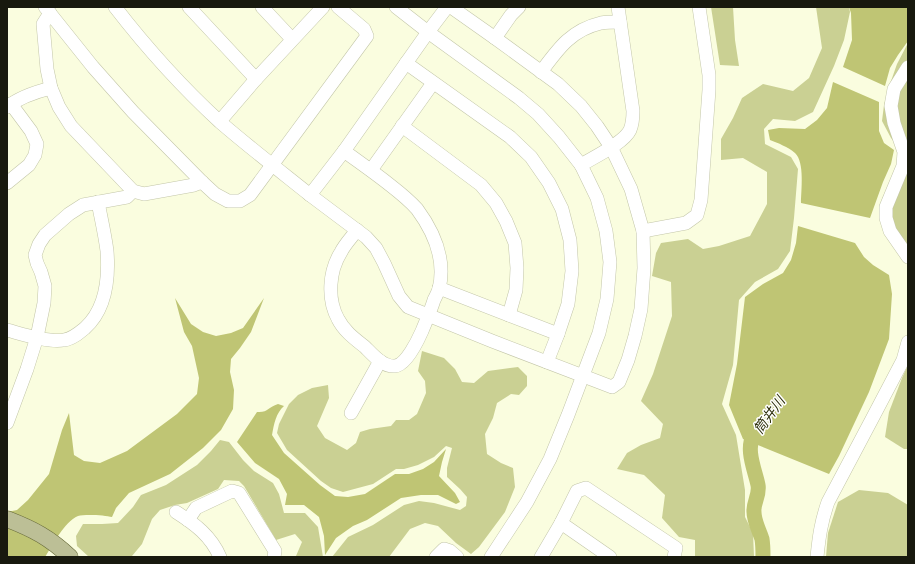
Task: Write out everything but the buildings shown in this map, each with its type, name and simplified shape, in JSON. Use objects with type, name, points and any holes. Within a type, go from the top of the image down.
[{"type":"main road","points":[[7,519],[36,531],[60,547],[70,557]]},
{"type":"street","points":[[115,7],[186,88],[220,121],[272,165],[366,237],[376,248],[399,296],[408,307],[612,387],[619,382],[628,360],[641,309],[644,268],[643,231],[631,189],[611,147],[597,126],[580,106],[558,84],[451,7]]},
{"type":"street","points":[[188,7],[256,79]]},
{"type":"street","points":[[262,7],[292,39]]},
{"type":"street","points":[[220,121],[292,39],[323,7]]},
{"type":"street","points":[[47,10],[93,67],[133,112],[202,182],[215,194],[228,201],[240,201],[250,195],[367,36],[364,29],[338,7]]},
{"type":"street","points":[[396,7],[523,102],[559,137],[581,165],[597,198],[606,231],[610,262],[607,299],[599,333],[550,459],[527,502],[491,557]]},
{"type":"street","points":[[310,195],[447,7]]},
{"type":"street","points":[[495,38],[512,15],[520,7]]},
{"type":"street","points":[[581,165],[625,138],[630,131],[633,122],[633,111],[618,7]]},
{"type":"street","points":[[643,231],[686,223],[697,215],[701,200],[710,90],[699,7]]},
{"type":"street","points":[[47,10],[43,24],[47,69],[51,88],[59,107],[71,126],[133,192],[144,194],[194,185],[202,182]]},
{"type":"street","points":[[541,72],[559,48],[572,36],[585,28],[601,23],[620,22]]},
{"type":"street","points":[[406,63],[510,137],[531,157],[549,183],[562,209],[570,240],[572,271],[568,304],[547,362]]},
{"type":"street","points":[[908,67],[894,89],[891,106],[894,123],[904,152],[904,166],[886,207],[886,218],[890,231],[908,257]]},
{"type":"street","points":[[371,170],[433,83]]},
{"type":"street","points":[[7,183],[29,165],[35,155],[37,144],[31,131],[9,106],[20,99],[51,88]]},
{"type":"street","points":[[402,126],[481,185],[496,203],[506,221],[515,243],[517,268],[516,290],[509,315]]},
{"type":"street","points":[[344,150],[402,194],[416,209],[431,232],[439,251],[441,270],[439,288],[419,340],[402,363],[395,366],[380,361],[348,333],[337,318],[332,302],[330,284],[334,267],[340,252],[357,230]]},
{"type":"street","points":[[7,423],[37,337],[44,303],[45,286],[41,272],[36,263],[35,255],[39,244],[45,235],[69,214],[83,206],[127,197],[133,192]]},
{"type":"street","points":[[7,330],[52,340],[65,340],[77,335],[90,324],[100,307],[105,292],[107,274],[107,250],[98,202]]},
{"type":"street","points":[[439,288],[558,334]]},
{"type":"street","points":[[817,557],[819,534],[828,502],[899,366],[908,342]]},
{"type":"street","points":[[351,413],[380,361]]},
{"type":"street","points":[[541,557],[561,523],[577,491],[586,488],[676,548],[674,557]]},
{"type":"street","points":[[188,520],[196,508],[232,491],[239,493],[275,551],[274,557]]},
{"type":"street","points":[[176,512],[204,533],[216,548],[220,557]]},
{"type":"street","points":[[561,523],[610,557]]},
{"type":"street","points":[[436,557],[444,549],[450,551],[457,557]]},
{"type":"shaded area","points":[[711,7],[733,7],[735,40],[739,66],[720,65]]},
{"type":"shaded area","points":[[816,7],[849,7],[850,12],[844,40],[813,112],[795,121],[773,119],[764,129],[765,144],[791,157],[798,169],[790,251],[778,269],[755,282],[739,300],[733,365],[722,404],[736,435],[745,490],[745,517],[753,533],[754,557],[695,557],[695,540],[679,537],[662,518],[665,495],[644,475],[617,469],[627,453],[641,445],[660,438],[663,424],[641,401],[653,374],[672,316],[671,282],[652,276],[656,253],[661,243],[688,239],[703,249],[719,246],[750,236],[767,204],[767,172],[743,158],[721,160],[721,139],[742,98],[763,84],[793,91],[809,78],[822,48]]},
{"type":"shaded area","points":[[908,43],[908,249],[898,239],[890,218],[891,206],[882,199],[898,166],[901,150],[891,138],[882,121],[884,105],[890,84],[897,64]]},
{"type":"shaded area","points":[[422,351],[444,358],[455,369],[462,382],[474,383],[488,371],[518,367],[527,376],[527,386],[519,395],[511,394],[497,403],[493,418],[485,434],[487,454],[501,463],[513,468],[515,487],[505,512],[479,547],[471,554],[456,543],[438,526],[425,523],[410,529],[389,557],[332,557],[348,537],[373,525],[404,505],[419,501],[434,503],[460,510],[466,506],[467,497],[447,477],[447,468],[452,448],[446,446],[434,457],[418,465],[404,469],[396,469],[373,484],[343,492],[331,488],[321,481],[287,450],[277,433],[279,424],[289,404],[298,395],[312,388],[328,385],[329,398],[317,426],[325,438],[347,450],[356,443],[360,432],[391,426],[396,420],[409,420],[417,414],[426,393],[425,381],[418,371]]},
{"type":"shaded area","points":[[908,365],[908,449],[904,449],[885,437],[889,412]]},
{"type":"shaded area","points":[[220,440],[229,442],[254,471],[273,483],[279,494],[284,513],[305,513],[318,527],[323,557],[297,557],[296,556],[302,542],[295,534],[276,540],[244,486],[239,481],[224,480],[218,489],[187,503],[160,510],[152,519],[142,544],[130,557],[89,557],[77,546],[76,536],[83,524],[118,523],[133,507],[141,495],[166,485],[197,465]]},
{"type":"shaded area","points":[[859,490],[888,493],[908,505],[908,557],[826,557],[828,533],[838,502]]},
{"type":"water","points":[[849,7],[908,7],[908,41],[890,68],[885,86],[843,67],[852,40],[851,13]]},
{"type":"water","points":[[833,82],[879,102],[879,131],[884,143],[894,150],[891,164],[870,218],[801,203],[802,177],[798,157],[789,149],[770,140],[768,130],[779,128],[805,129],[817,120],[827,108]]},
{"type":"water","points":[[798,226],[855,243],[864,257],[873,265],[889,275],[892,294],[889,339],[869,392],[829,474],[743,439],[729,405],[737,364],[745,297],[763,284],[783,273],[791,260],[796,243]]},
{"type":"water","points":[[175,298],[191,324],[203,332],[216,336],[231,333],[243,328],[264,298],[251,332],[231,359],[230,372],[234,390],[233,409],[221,430],[203,448],[170,474],[129,493],[116,508],[112,517],[85,515],[78,516],[73,519],[59,534],[45,557],[7,557],[7,512],[17,510],[28,500],[49,474],[62,430],[69,413],[74,455],[84,461],[100,463],[127,451],[177,414],[197,394],[199,378],[192,346],[184,332]]},
{"type":"water","points":[[278,404],[284,406],[277,415],[272,435],[284,453],[320,485],[335,496],[348,497],[365,494],[395,474],[409,474],[423,469],[434,462],[446,449],[439,476],[455,493],[460,502],[456,504],[438,495],[421,495],[401,498],[367,520],[353,526],[336,538],[325,555],[324,536],[319,517],[304,505],[285,505],[287,494],[279,479],[255,463],[237,442],[257,412],[264,412]]},
{"type":"waterway","name":"筒井川","points":[[761,424],[754,434],[750,446],[758,485],[754,505],[754,515],[762,539],[763,557]]}]
